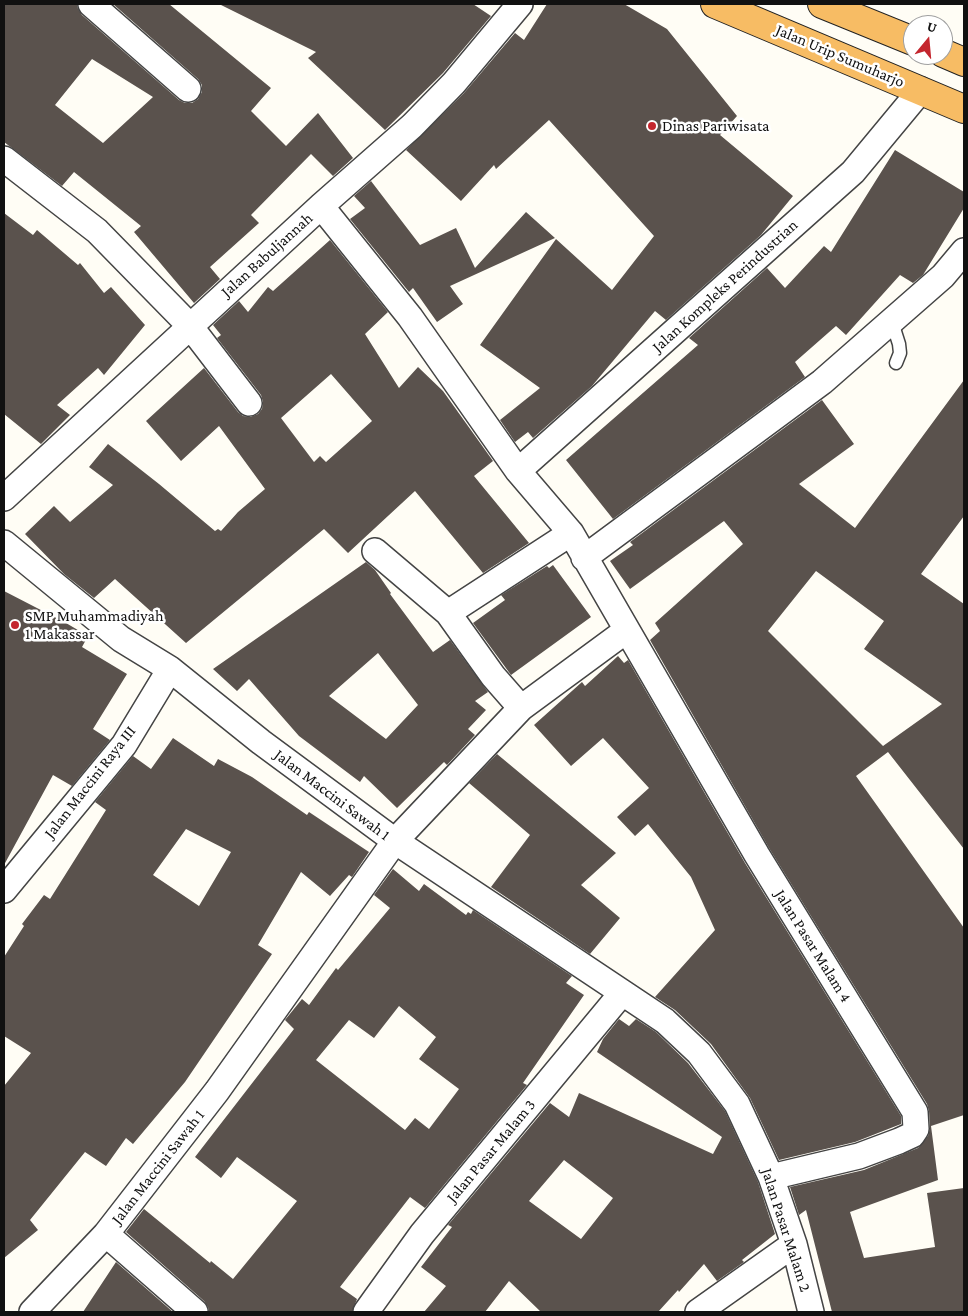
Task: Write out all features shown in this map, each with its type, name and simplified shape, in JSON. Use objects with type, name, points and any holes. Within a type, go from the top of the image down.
[{"type":"highway","name":"Jalan Urip Sumuharjo","points":[[716,4],[964,109]]},
{"type":"highway","points":[[822,4],[903,37]]},
{"type":"street","points":[[91,4],[188,89]]},
{"type":"street","name":"Jalan Babuljannah","points":[[4,498],[321,206],[412,126],[454,83],[520,4]]},
{"type":"street","name":"Jalan Kompleks Perindustrian","points":[[518,471],[853,172],[921,90]]},
{"type":"street","points":[[4,159],[97,231],[190,326],[249,403]]},
{"type":"street","points":[[321,206],[410,317],[518,471],[571,533],[627,630],[521,708],[395,841]]},
{"type":"street","points":[[584,558],[822,382],[944,276],[964,251]]},
{"type":"street","points":[[448,613],[571,533]]},
{"type":"street","name":"Jalan Maccini Sawah 1","points":[[4,543],[121,639],[170,669],[260,742],[395,841],[218,1091],[106,1234],[32,1312]]},
{"type":"street","points":[[375,551],[448,613],[493,676],[521,708]]},
{"type":"street","name":"Jalan Pasar Malam 4","points":[[627,630],[757,855],[915,1112],[916,1129],[912,1135],[899,1141],[859,1156],[771,1176]]},
{"type":"street","name":"Jalan Maccini Raya III","points":[[4,890],[124,745],[170,669]]},
{"type":"street","name":"Jalan Pasar Malam 2","points":[[395,841],[665,1021],[699,1054],[737,1104],[771,1176],[794,1244],[811,1312]]},
{"type":"street","name":"Jalan Pasar Malam 3","points":[[366,1312],[422,1234],[622,993]]},
{"type":"street","points":[[106,1234],[195,1312]]},
{"type":"street","points":[[698,1312],[794,1244]]},
{"type":"lane","points":[[892,322],[900,353],[896,363]]},
{"type":"building","points":[[4,4],[77,4],[82,15],[179,100],[185,103],[192,103],[198,99],[202,92],[202,85],[198,79],[113,4],[169,4],[271,88],[251,111],[286,146],[318,113],[353,158],[333,176],[311,154],[251,215],[259,223],[210,267],[220,279],[194,303],[134,232],[141,226],[74,172],[62,186],[4,142]],"holes":[[[92,59],[153,97],[103,143],[55,105]]]},
{"type":"building","points":[[219,4],[473,4],[491,16],[443,73],[385,130],[308,58],[316,52]]},
{"type":"building","points":[[547,4],[624,4],[667,29],[737,116],[720,135],[793,196],[761,235],[666,320],[655,311],[592,386],[533,438],[528,432],[515,442],[500,420],[540,388],[480,345],[556,239],[612,290],[654,236],[549,120],[496,169],[494,165],[461,201],[406,150],[464,93],[515,33],[524,40]]},
{"type":"building","points":[[895,150],[964,192],[964,208],[923,275],[913,283],[900,275],[846,335],[836,326],[795,362],[805,377],[613,519],[566,460],[698,345],[689,338],[767,268],[785,288],[824,246],[831,252]]},
{"type":"building","points":[[371,181],[420,245],[456,228],[475,268],[526,212],[555,238],[450,286],[463,304],[437,322],[413,288],[409,292],[350,219],[365,208],[354,196]]},
{"type":"building","points":[[4,213],[33,235],[37,230],[78,265],[80,263],[104,293],[111,287],[145,325],[104,375],[98,368],[57,405],[70,415],[41,444],[4,414]]},
{"type":"building","points":[[330,240],[388,312],[365,334],[399,388],[418,367],[443,391],[493,461],[474,476],[529,543],[483,573],[415,491],[348,553],[324,529],[186,643],[115,579],[94,598],[64,574],[25,534],[54,506],[70,522],[113,485],[89,467],[108,444],[215,531],[218,529],[221,531],[238,512],[265,489],[219,426],[181,461],[146,421],[204,368],[238,412],[243,416],[250,417],[258,414],[262,409],[261,395],[217,338],[221,335],[213,325],[239,301],[248,312],[268,287],[273,291]],"holes":[[[331,374],[372,421],[326,462],[320,456],[314,462],[281,418]]]},
{"type":"building","points":[[964,380],[964,516],[921,574],[964,604],[964,849],[888,752],[856,776],[964,928],[964,1115],[931,1126],[938,1180],[850,1212],[864,1258],[935,1247],[927,1193],[964,1188],[964,1312],[832,1312],[806,1210],[799,1215],[790,1187],[864,1170],[918,1148],[928,1136],[930,1128],[929,1111],[927,1104],[769,848],[650,640],[660,631],[655,623],[743,544],[724,521],[630,589],[610,561],[633,545],[630,542],[822,400],[854,444],[799,484],[855,528]],"holes":[[[816,571],[884,621],[864,649],[942,704],[883,746],[768,631]]]},
{"type":"building","points":[[366,562],[375,570],[390,594],[433,652],[450,640],[488,692],[475,701],[486,710],[468,729],[475,735],[447,765],[444,762],[397,808],[364,776],[360,782],[299,736],[249,679],[237,691],[213,669]],"holes":[[[378,653],[418,705],[386,739],[329,696]]]},
{"type":"building","points":[[553,565],[591,617],[511,675],[473,623],[505,600],[501,595],[547,566],[549,568]]},
{"type":"building","points":[[4,591],[88,636],[82,647],[127,674],[93,729],[110,740],[72,786],[53,775],[4,865]]},
{"type":"building","points":[[618,656],[624,663],[628,660],[745,863],[901,1116],[901,1124],[855,1142],[779,1160],[750,1098],[711,1044],[675,1010],[655,997],[715,930],[691,877],[648,824],[635,836],[617,817],[649,788],[603,738],[571,766],[534,725],[582,682],[585,686]]},
{"type":"building","points":[[173,738],[214,766],[218,759],[252,777],[307,815],[309,812],[369,852],[352,877],[349,875],[330,896],[301,872],[258,945],[272,954],[185,1082],[133,1144],[126,1138],[106,1166],[85,1152],[30,1220],[38,1230],[4,1258],[4,1086],[31,1053],[4,1036],[4,957],[24,926],[22,924],[44,895],[50,899],[106,810],[95,802],[133,756],[151,769]],"holes":[[[186,829],[231,852],[199,906],[153,875]]]},
{"type":"building","points":[[497,754],[616,853],[581,885],[620,918],[590,954],[491,887],[530,835],[469,783]]},
{"type":"building","points":[[393,869],[419,891],[424,884],[466,915],[468,912],[471,914],[473,910],[572,976],[566,983],[584,995],[523,1083],[527,1085],[425,1208],[410,1197],[340,1287],[357,1299],[352,1312],[209,1312],[204,1301],[126,1232],[144,1209],[210,1263],[211,1261],[233,1279],[297,1201],[237,1157],[221,1178],[195,1157],[294,1029],[285,1020],[302,999],[309,1005],[336,968],[338,970],[390,908],[374,895]],"holes":[[[399,1006],[436,1037],[419,1059],[459,1089],[429,1129],[415,1118],[405,1130],[316,1060],[349,1020],[374,1038]]]},
{"type":"building","points":[[619,1019],[629,1026],[636,1019],[656,1032],[688,1063],[725,1111],[758,1182],[775,1234],[742,1260],[744,1262],[717,1281],[704,1264],[658,1312],[541,1312],[509,1281],[485,1312],[424,1312],[446,1286],[421,1267],[452,1227],[448,1225],[550,1103],[569,1117],[579,1093],[713,1154],[722,1137],[597,1052],[603,1039]],"holes":[[[564,1160],[613,1198],[581,1239],[529,1201]]]},
{"type":"building","points":[[116,1262],[173,1312],[83,1312]]},
{"type":"place","name":"Dinas Pariwisata","points":[[652,126]]},
{"type":"place","name":"SMP Muhammadiyah 1 Makassar","points":[[15,625]]}]
